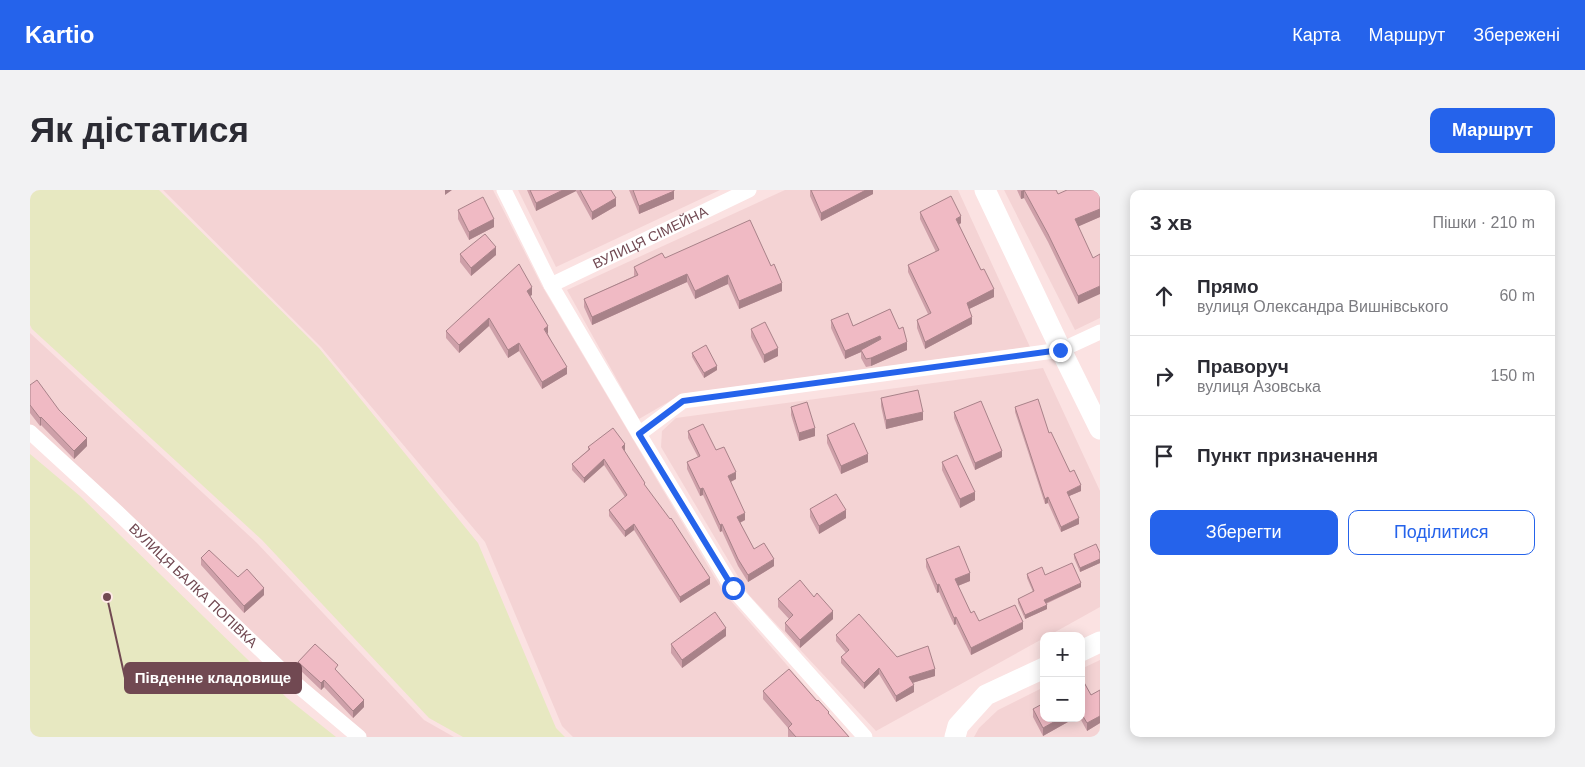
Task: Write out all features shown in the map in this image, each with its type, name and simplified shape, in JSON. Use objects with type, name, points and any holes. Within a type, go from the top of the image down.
[{"type":"street","points":[[504,190],[551,285],[733,588],[865,737]]},
{"type":"street","name":"ВУЛИЦЯ СІМЕЙНА","points":[[551,285],[749,190]]},
{"type":"street","points":[[985,190],[1060,350],[1100,429]]},
{"type":"street","points":[[639,434],[683,401],[1060,350],[1100,332]]},
{"type":"street","name":"ВУЛИЦЯ БАЛКА ПОПІВКА","points":[[30,432],[117,512],[296,684],[359,737]]},
{"type":"street","points":[[1085,648],[1100,642]]},
{"type":"street","points":[[955,737],[958,726],[986,695],[1040,670]]},
{"type":"shaded area","points":[[163,190],[493,190],[542,286],[724,593],[850,737],[573,737],[562,726],[485,542],[321,347]]},
{"type":"shaded area","points":[[518,190],[720,190],[556,267]]},
{"type":"shaded area","points":[[785,190],[958,190],[1030,347],[682,394],[639,419],[567,290]]},
{"type":"shaded area","points":[[1004,190],[1100,190],[1100,318],[1075,330]]},
{"type":"shaded area","points":[[30,333],[257,543],[424,720],[454,737],[364,737],[30,426]]},
{"type":"shaded area","points":[[1043,368],[1100,491],[1100,607],[1055,632],[1040,632],[1040,640],[876,731],[749,595],[661,447],[662,431],[676,418]]},
{"type":"shaded area","points":[[1100,660],[1100,737],[974,737],[979,728],[998,710],[1040,689],[1040,722],[1085,722],[1085,667]]},
{"type":"green space","points":[[30,190],[159,190],[319,348],[478,543],[556,728],[565,737],[463,737],[429,718],[262,540],[32,329],[30,325]]},
{"type":"green space","points":[[30,454],[80,496],[287,698],[336,737],[30,737]]},
{"type":"building","points":[[530,190],[563,190],[536,203]]},
{"type":"building","points":[[580,190],[611,190],[616,198],[592,212]]},
{"type":"building","points":[[633,190],[674,190],[674,191],[639,206]]},
{"type":"building","points":[[811,190],[866,190],[821,213]]},
{"type":"building","points":[[1024,190],[1056,190],[1058,194],[1067,190],[1100,190],[1100,209],[1075,219],[1093,258],[1100,254],[1100,286],[1078,296]]},
{"type":"building","points":[[951,196],[961,216],[956,219],[981,270],[984,269],[994,289],[967,303],[972,317],[925,342],[917,320],[931,313],[908,265],[939,250],[920,212]]},
{"type":"building","points":[[483,197],[494,219],[469,232],[458,210]]},
{"type":"building","points":[[750,220],[771,266],[774,264],[782,283],[739,301],[728,275],[695,291],[687,274],[592,317],[584,299],[638,275],[634,267],[662,253],[665,258]]},
{"type":"building","points":[[485,234],[496,247],[471,268],[460,254]]},
{"type":"building","points":[[519,264],[532,287],[527,291],[548,326],[544,329],[567,367],[542,382],[519,343],[508,350],[489,318],[459,345],[446,331]]},
{"type":"building","points":[[890,309],[899,329],[903,327],[907,342],[866,359],[861,350],[881,339],[880,336],[845,351],[831,320],[848,313],[853,326]]},
{"type":"building","points":[[765,322],[778,348],[764,355],[751,329]]},
{"type":"building","points":[[706,345],[717,366],[704,373],[692,353]]},
{"type":"building","points":[[37,380],[59,410],[87,438],[74,451],[40,418],[30,405],[30,385]]},
{"type":"building","points":[[918,390],[923,412],[886,420],[881,398]]},
{"type":"building","points":[[1038,399],[1049,433],[1051,432],[1070,472],[1074,470],[1081,485],[1067,492],[1079,518],[1061,527],[1048,497],[1045,499],[1015,407]]},
{"type":"building","points":[[981,401],[1002,451],[975,463],[954,412]]},
{"type":"building","points":[[807,402],[815,428],[799,433],[791,407]]},
{"type":"building","points":[[854,423],[868,454],[841,466],[827,435]]},
{"type":"building","points":[[703,424],[716,450],[724,447],[736,472],[728,476],[745,513],[737,517],[754,549],[764,543],[774,559],[748,575],[738,559],[722,524],[720,525],[703,488],[700,489],[687,462],[700,456],[688,431]]},
{"type":"building","points":[[613,428],[625,444],[622,447],[644,484],[671,518],[710,578],[680,597],[634,524],[625,531],[609,510],[627,495],[604,459],[584,478],[572,464],[590,449],[588,447]]},
{"type":"building","points":[[957,455],[975,492],[960,499],[942,462]]},
{"type":"building","points":[[836,494],[846,510],[819,526],[810,509]]},
{"type":"building","points":[[1096,544],[1100,553],[1100,559],[1080,568],[1074,554]]},
{"type":"building","points":[[959,546],[970,573],[955,579],[971,613],[974,611],[979,621],[1015,605],[1023,622],[971,648],[956,617],[954,618],[939,584],[937,585],[926,559]]},
{"type":"building","points":[[209,550],[238,577],[247,569],[264,588],[244,606],[201,558]]},
{"type":"building","points":[[1072,563],[1081,583],[1044,600],[1047,605],[1025,615],[1018,599],[1034,591],[1027,574],[1042,567],[1045,575]]},
{"type":"building","points":[[800,580],[814,597],[817,593],[833,611],[800,640],[785,623],[793,615],[778,599]]},
{"type":"building","points":[[715,612],[726,628],[682,660],[671,644]]},
{"type":"building","points":[[859,614],[897,657],[928,646],[935,669],[909,677],[914,685],[896,696],[879,668],[864,683],[841,657],[849,650],[836,635]]},
{"type":"building","points":[[315,644],[338,665],[335,669],[364,700],[353,711],[324,680],[321,683],[298,662]]},
{"type":"building","points":[[789,669],[829,712],[849,737],[796,737],[788,728],[792,724],[763,691]]},
{"type":"building","points":[[1085,684],[1091,695],[1100,690],[1100,716],[1087,723],[1085,720]]},
{"type":"building","points":[[1040,705],[1040,722],[1054,722],[1043,728],[1033,709]]},
{"type":"place","name":"Південне кладовище","points":[[107,597]]},
{"type":"route","points":[[733,588],[639,434],[683,401],[1060,350]]}]
